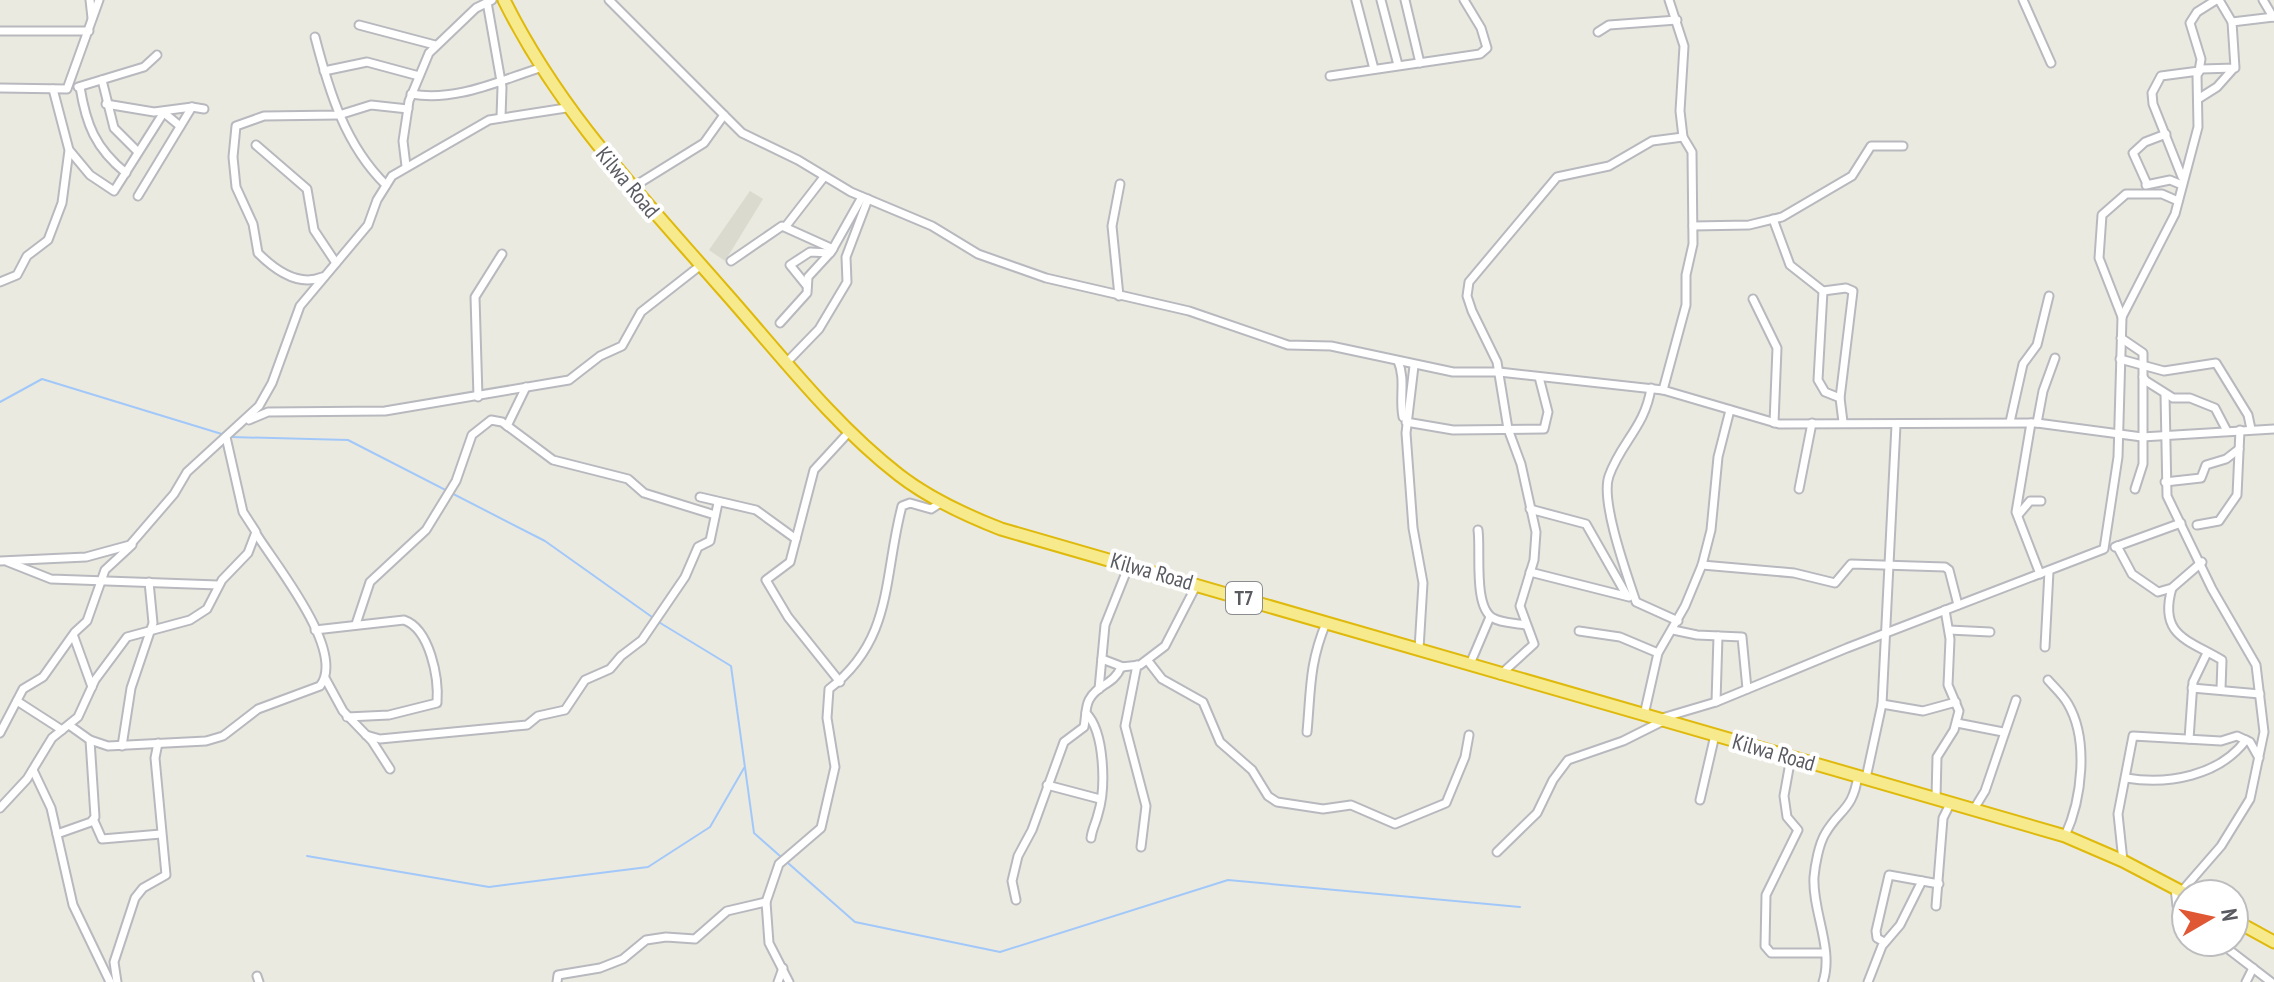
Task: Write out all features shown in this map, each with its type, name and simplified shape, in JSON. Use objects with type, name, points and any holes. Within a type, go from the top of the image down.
[{"type":"highway","name":"Kilwa Road","points":[[504,0],[540,68],[566,108],[701,265],[849,432],[902,477],[942,502],[1001,529],[1470,664],[1499,676],[2065,836],[2170,885]]},
{"type":"highway","points":[[2250,929],[2274,942]]},
{"type":"street","points":[[90,0],[92,20]]},
{"type":"street","points":[[67,89],[99,0]]},
{"type":"street","points":[[609,0],[742,133],[865,198],[939,230],[978,254],[1046,278],[1189,311],[1288,345],[1331,346],[1453,372],[1499,372],[1651,388],[1774,423],[1896,425],[2010,422],[2142,437],[2274,429]]},
{"type":"street","points":[[1356,0],[1374,69]]},
{"type":"street","points":[[1381,0],[1398,65]]},
{"type":"street","points":[[1405,0],[1420,63]]},
{"type":"street","points":[[1330,76],[1466,57],[1487,48],[1481,28],[1464,0]]},
{"type":"street","points":[[1663,390],[1686,305],[1686,275],[1693,244],[1692,152],[1683,137],[1680,111],[1684,46],[1669,0]]},
{"type":"street","points":[[2023,0],[2051,63]]},
{"type":"street","points":[[2122,317],[2161,245],[2178,201],[2198,127],[2198,99],[2199,71],[2201,59],[2190,23],[2197,12],[2218,0],[2232,22],[2237,64],[2217,87],[2198,99]]},
{"type":"street","points":[[2232,22],[2274,17],[2263,0]]},
{"type":"street","points":[[406,166],[403,141],[411,94],[419,76],[435,45],[486,1]]},
{"type":"street","points":[[486,1],[500,79],[501,117]]},
{"type":"street","points":[[1598,32],[1605,25],[1677,20]]},
{"type":"street","points":[[359,25],[435,45]]},
{"type":"street","points":[[0,31],[89,31]]},
{"type":"street","points":[[315,37],[339,115],[366,162],[386,185]]},
{"type":"street","points":[[0,88],[80,87],[144,67],[157,55]]},
{"type":"street","points":[[324,71],[363,62],[419,76]]},
{"type":"street","points":[[411,94],[435,98],[456,96],[540,68]]},
{"type":"street","points":[[2182,182],[2166,134],[2158,123],[2152,96],[2160,77],[2233,69]]},
{"type":"street","points":[[102,80],[114,128],[138,152]]},
{"type":"street","points":[[80,87],[84,113],[96,142],[104,154],[126,173]]},
{"type":"street","points":[[0,282],[15,276],[27,256],[48,240],[62,203],[69,150],[53,89]]},
{"type":"street","points":[[106,104],[164,112],[192,107],[204,109]]},
{"type":"street","points":[[325,275],[308,282],[297,280],[258,253],[253,224],[236,187],[236,125],[264,116],[339,115],[371,105],[408,109]]},
{"type":"street","points":[[138,196],[192,107]]},
{"type":"street","points":[[247,421],[272,383],[300,306],[368,225],[386,185],[406,166],[486,121],[566,108]]},
{"type":"street","points":[[164,112],[180,126]]},
{"type":"street","points":[[69,150],[87,173],[112,191],[164,112]]},
{"type":"street","points":[[633,187],[704,143],[724,115]]},
{"type":"street","points":[[2147,184],[2133,153],[2145,142],[2166,134]]},
{"type":"street","points":[[1499,676],[1533,646],[1520,606],[1536,541],[1521,464],[1508,429],[1499,372],[1467,296],[1469,282],[1478,267],[1557,177],[1609,166],[1652,141],[1683,137]]},
{"type":"street","points":[[256,145],[307,189],[314,230],[336,263]]},
{"type":"street","points":[[1693,226],[1749,225],[1773,219],[1852,176],[1871,146],[1903,146]]},
{"type":"street","points":[[786,226],[810,200],[824,177]]},
{"type":"street","points":[[2134,193],[2147,184],[2170,180],[2182,182]]},
{"type":"street","points":[[1119,296],[1112,226],[1120,184]]},
{"type":"street","points":[[2104,549],[2116,489],[2122,317],[2099,258],[2100,224],[2106,209],[2126,194],[2162,194],[2178,201]]},
{"type":"street","points":[[780,323],[801,302],[808,277],[831,251],[865,198]]},
{"type":"street","points":[[787,362],[819,329],[847,282],[846,257],[865,198]]},
{"type":"street","points":[[1773,219],[1790,265],[1823,291],[1846,288],[1853,291],[1840,398],[1843,422]]},
{"type":"street","points":[[731,261],[778,227],[786,226],[831,251]]},
{"type":"street","points":[[807,286],[790,265],[810,252],[831,251]]},
{"type":"street","points":[[478,397],[475,297],[502,254]]},
{"type":"street","points":[[0,733],[24,688],[46,674],[92,613],[105,570],[129,551],[187,472],[247,421],[268,412],[384,412],[569,380],[600,356],[622,346],[641,312],[701,265]]},
{"type":"street","points":[[1823,291],[1818,380],[1825,392],[1840,398]]},
{"type":"street","points":[[2010,422],[2023,364],[2037,345],[2049,296]]},
{"type":"street","points":[[1753,299],[1777,348],[1779,363],[1774,423]]},
{"type":"street","points":[[2121,338],[2141,350],[2145,365],[2143,464],[2135,489]]},
{"type":"street","points":[[2040,574],[2018,516],[2018,490],[2034,423],[2055,358]]},
{"type":"street","points":[[2120,359],[2164,371],[2216,363],[2248,415],[2251,429]]},
{"type":"street","points":[[1398,361],[1403,376],[1400,402],[1413,495],[1413,528],[1423,583],[1419,649]]},
{"type":"street","points":[[1407,448],[1406,422],[1414,366]]},
{"type":"street","points":[[1406,422],[1453,430],[1547,426],[1545,390],[1539,377]]},
{"type":"street","points":[[2143,377],[2165,394],[2215,408],[2227,431]]},
{"type":"street","points":[[507,426],[526,387]]},
{"type":"street","points":[[1636,602],[1608,500],[1607,481],[1642,421],[1651,388]]},
{"type":"street","points":[[2165,394],[2165,482],[2212,589],[2256,665],[2263,712],[2264,732],[2255,783],[2221,846],[2193,878]]},
{"type":"street","points":[[1644,715],[1658,653],[1678,621],[1702,565],[1711,530],[1718,457],[1730,410]]},
{"type":"street","points":[[356,624],[370,582],[418,539],[454,485],[472,435],[491,420],[507,426],[553,460],[628,479],[644,493],[715,515]]},
{"type":"street","points":[[1799,489],[1812,423]]},
{"type":"street","points":[[1823,982],[1827,967],[1814,874],[1825,833],[1844,814],[1862,777],[1882,704],[1896,425]]},
{"type":"street","points":[[2197,525],[2219,521],[2235,498],[2240,430]]},
{"type":"street","points":[[840,682],[788,617],[767,584],[769,574],[790,562],[814,470],[849,432]]},
{"type":"street","points":[[226,437],[244,514],[299,594],[323,653],[325,678],[347,717],[366,735],[390,769]]},
{"type":"street","points":[[2165,482],[2201,478],[2206,465],[2226,459],[2239,449]]},
{"type":"street","points":[[700,497],[756,510],[796,539]]},
{"type":"street","points":[[2018,516],[2028,502],[2041,501]]},
{"type":"street","points":[[789,982],[768,937],[766,902],[779,864],[821,828],[835,767],[827,718],[828,690],[840,682],[883,616],[902,506],[910,503],[931,509],[942,502]]},
{"type":"street","points":[[366,735],[380,739],[527,725],[538,716],[565,710],[585,680],[610,669],[646,635],[685,577],[698,547],[710,541],[718,503]]},
{"type":"street","points":[[1530,509],[1586,524],[1627,596]]},
{"type":"street","points":[[1497,852],[1537,813],[1553,780],[1568,760],[1623,741],[1662,720],[1716,702],[1945,610],[2181,523]]},
{"type":"street","points":[[1470,664],[1490,617],[1480,590],[1478,530]]},
{"type":"street","points":[[0,808],[33,770],[52,738],[78,717],[92,687],[127,637],[196,617],[207,609],[218,585],[248,553],[257,535]]},
{"type":"street","points":[[3,561],[99,555],[127,547],[136,540]]},
{"type":"street","points":[[2117,546],[2136,577],[2158,592],[2172,588],[2202,562]]},
{"type":"street","points":[[3,561],[51,579],[218,585]]},
{"type":"street","points":[[1702,565],[1794,573],[1835,583],[1851,564],[1948,568],[1958,605]]},
{"type":"street","points":[[1099,689],[1105,625],[1129,565]]},
{"type":"street","points":[[2045,647],[2049,571]]},
{"type":"street","points":[[1530,572],[1627,596],[1678,621]]},
{"type":"street","points":[[122,746],[131,688],[150,629],[149,582]]},
{"type":"street","points":[[1102,659],[1123,667],[1148,661],[1165,646],[1197,584]]},
{"type":"street","points":[[2172,588],[2170,620],[2187,643],[2222,661],[2221,689]]},
{"type":"street","points":[[1936,798],[1937,757],[1957,723],[1959,711],[1948,685],[1949,630],[1945,610]]},
{"type":"street","points":[[1490,617],[1525,625]]},
{"type":"street","points":[[315,630],[404,620],[413,624],[431,650],[438,700],[394,714],[347,717]]},
{"type":"street","points":[[1307,732],[1312,699],[1310,668],[1326,623]]},
{"type":"street","points":[[1673,630],[1718,636],[1740,635],[1744,640],[1747,689]]},
{"type":"street","points":[[1949,630],[1990,632]]},
{"type":"street","points":[[1579,631],[1620,637],[1658,653]]},
{"type":"street","points":[[1716,702],[1718,636]]},
{"type":"street","points":[[74,637],[92,687]]},
{"type":"street","points":[[2189,739],[2192,688],[2207,653]]},
{"type":"street","points":[[1148,661],[1162,679],[1204,703],[1222,744],[1252,770],[1268,796],[1277,802],[1323,809],[1351,805],[1391,823],[1402,823],[1446,803],[1465,757],[1469,735]]},
{"type":"street","points":[[1137,665],[1125,718],[1146,806],[1141,847]]},
{"type":"street","points":[[1016,900],[1012,881],[1016,860],[1032,830],[1064,742],[1082,730],[1089,699],[1114,681],[1123,667]]},
{"type":"street","points":[[17,701],[90,740],[122,746],[220,738],[253,712],[320,686],[325,678]]},
{"type":"street","points":[[2048,680],[2069,706],[2077,724],[2082,765],[2074,818],[2065,836]]},
{"type":"street","points":[[2192,688],[2260,694]]},
{"type":"street","points":[[1974,809],[1985,791],[2016,700]]},
{"type":"street","points":[[1882,704],[1923,711],[1956,702]]},
{"type":"street","points":[[2263,712],[2274,710]]},
{"type":"street","points":[[1086,713],[1095,723],[1102,756],[1100,799],[1091,838]]},
{"type":"street","points":[[1957,723],[2003,732]]},
{"type":"street","points":[[1700,800],[1715,735]]},
{"type":"street","points":[[2123,861],[2117,827],[2133,736],[2221,741],[2237,736],[2246,740],[2259,758]]},
{"type":"street","points":[[90,740],[96,808],[94,821],[102,839],[161,834]]},
{"type":"street","points":[[2126,778],[2163,780],[2202,772],[2228,758],[2246,740]]},
{"type":"street","points":[[117,982],[114,962],[135,898],[143,888],[166,875],[155,758],[158,743]]},
{"type":"street","points":[[1791,757],[1784,796],[1787,817],[1798,830],[1766,895],[1765,946],[1771,953],[1825,953]]},
{"type":"street","points":[[33,770],[51,808],[73,905],[110,982]]},
{"type":"street","points":[[1047,785],[1100,799]]},
{"type":"street","points":[[1936,906],[1943,818],[1951,802]]},
{"type":"street","points":[[57,834],[94,821]]},
{"type":"street","points":[[1884,942],[1877,938],[1876,931],[1888,876],[1939,884]]},
{"type":"street","points":[[1868,982],[1884,942],[1900,925],[1922,881]]},
{"type":"street","points":[[557,982],[558,975],[565,972],[600,968],[623,959],[643,941],[661,937],[699,938],[727,911],[766,902]]},
{"type":"street","points":[[2240,958],[2271,982]]},
{"type":"street","points":[[778,982],[783,968]]},
{"type":"street","points":[[2246,982],[2253,968]]},
{"type":"shaded area","points":[[750,191],[763,199],[725,261],[709,250]]},
{"type":"waterway","points":[[0,402],[42,379],[225,435]]},
{"type":"waterway","points":[[231,437],[348,440],[545,541],[652,617]]},
{"type":"waterway","points":[[657,621],[731,666],[754,833],[855,922],[1000,952],[1228,880],[1520,907]]},
{"type":"waterway","points":[[307,856],[489,887],[648,867],[710,827],[744,768]]}]
